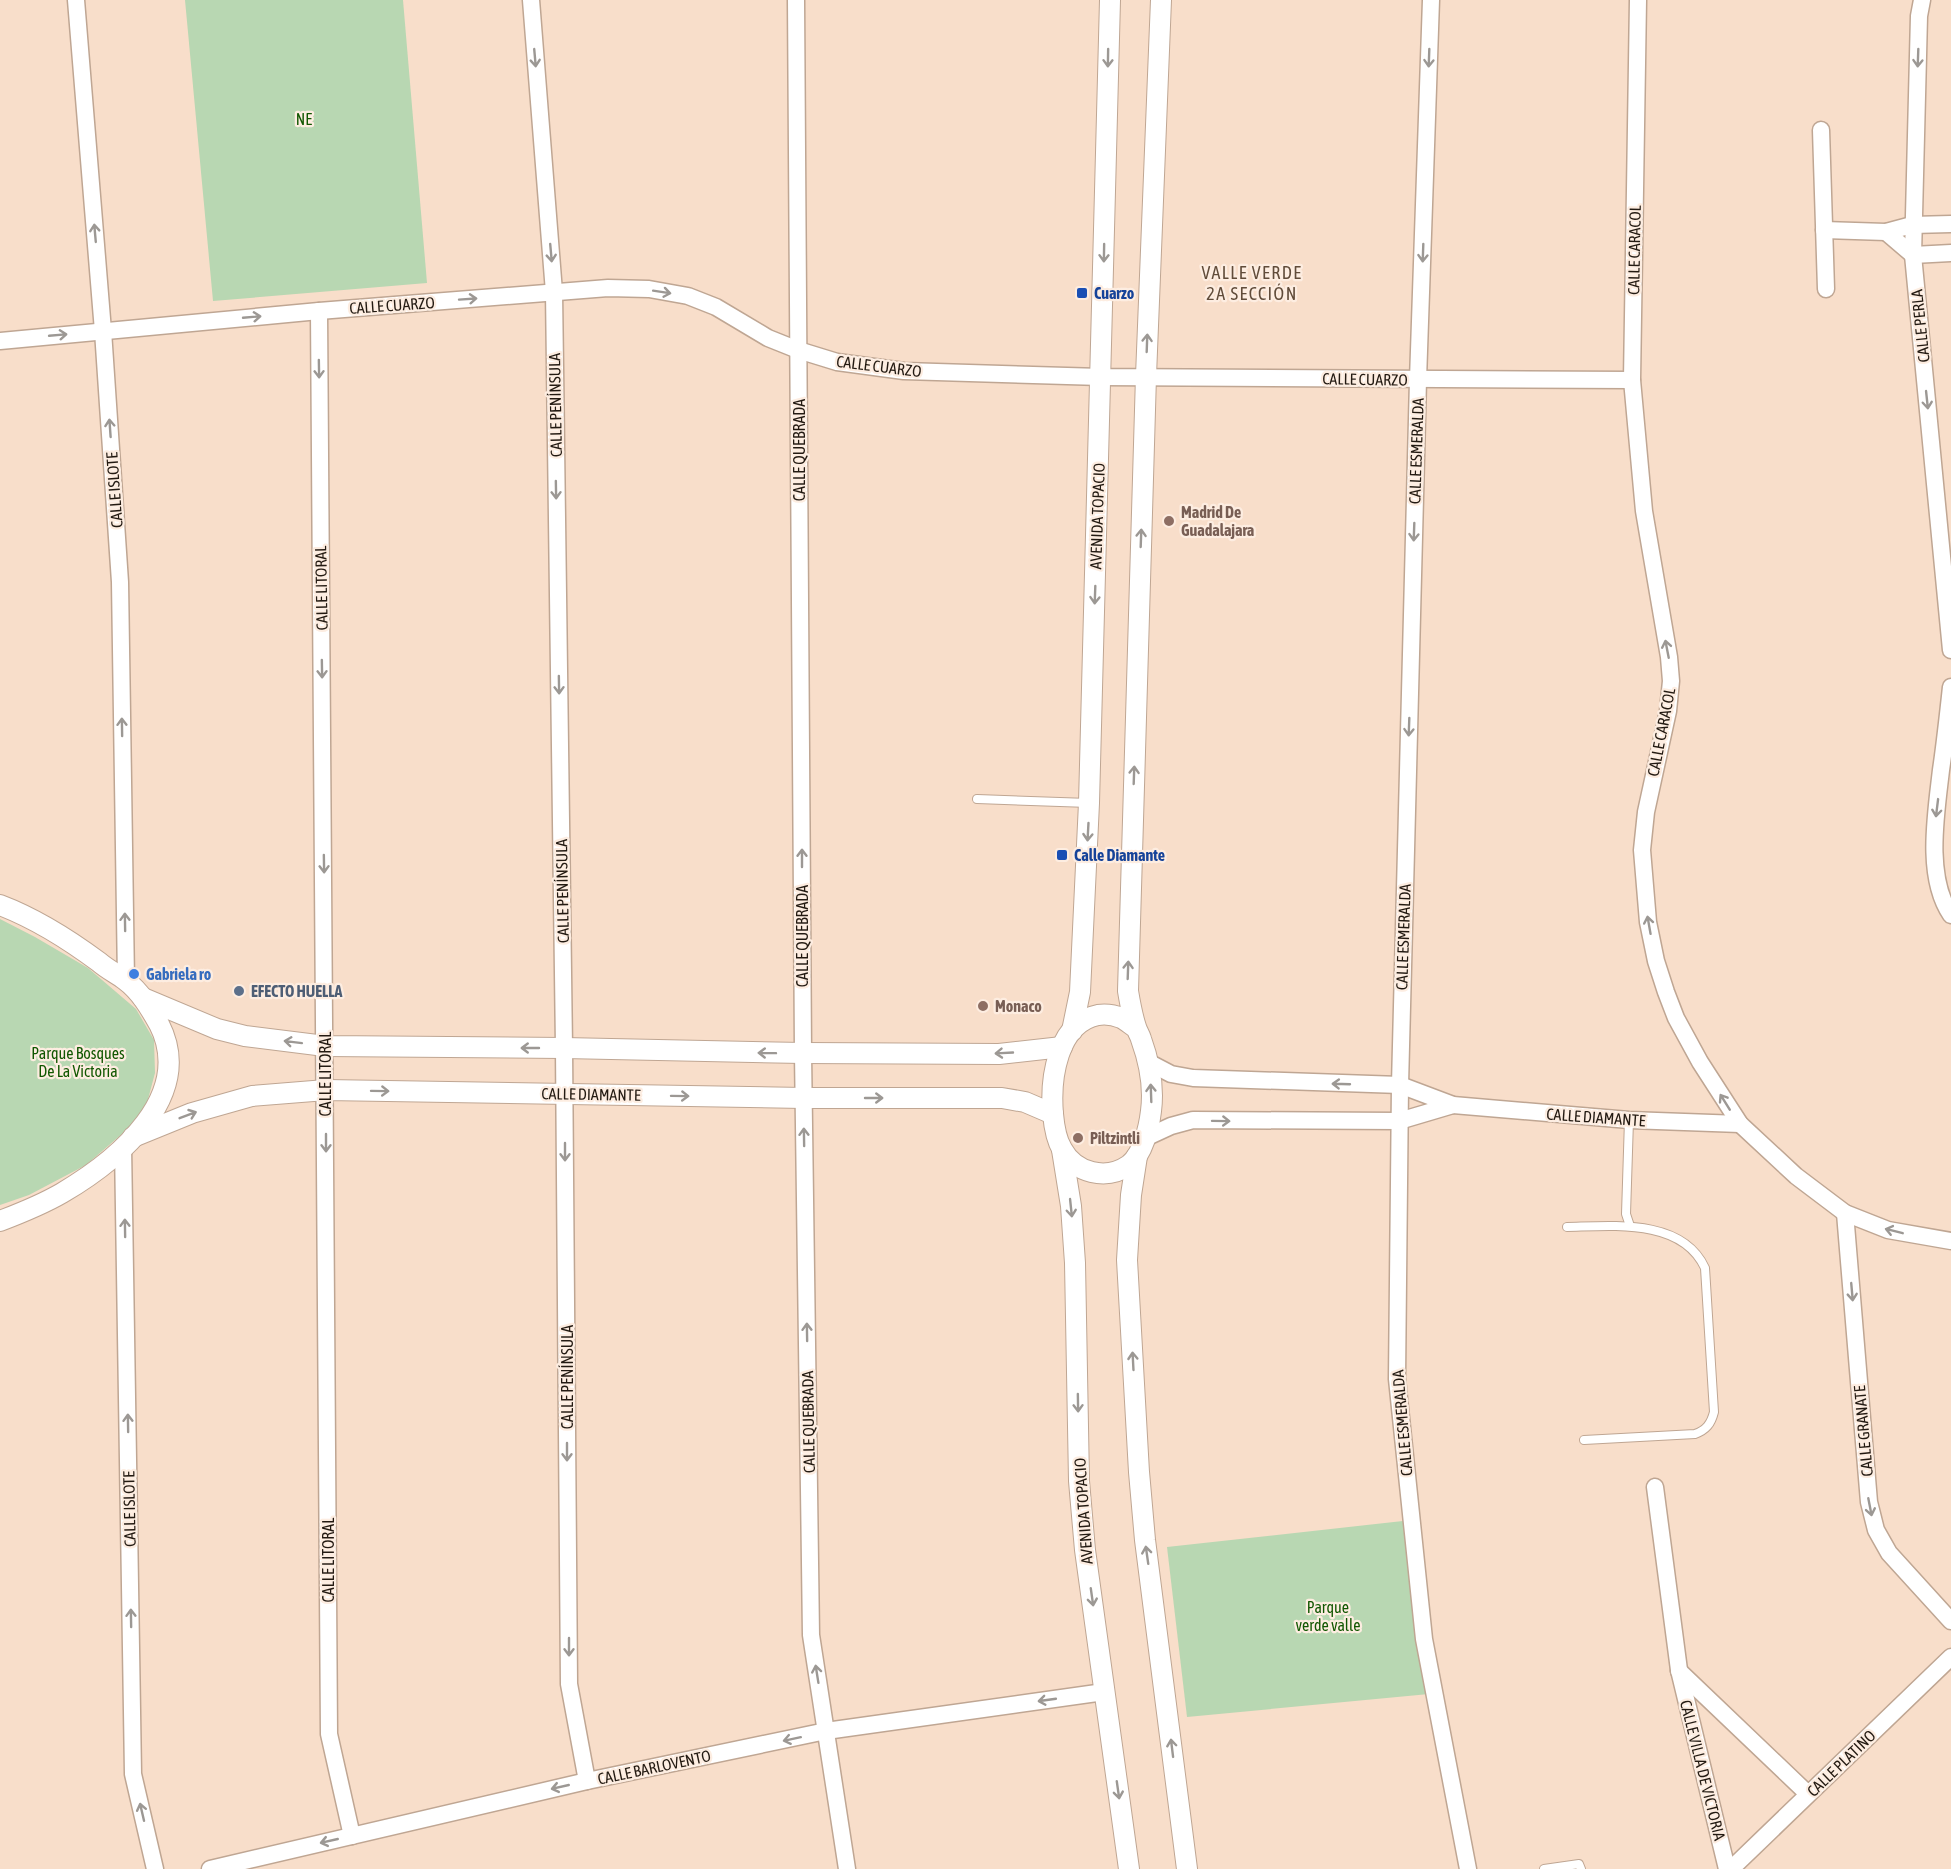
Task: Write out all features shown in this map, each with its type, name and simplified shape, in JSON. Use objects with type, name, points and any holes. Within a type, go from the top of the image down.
[{"type":"street","name":"CALLE ISLOTE","points":[[76,0],[103,331],[120,582],[126,981]]},
{"type":"street","name":"CALLE PENÍNSULA","points":[[531,0],[554,292],[564,1048],[569,1684],[587,1781]]},
{"type":"street","name":"CALLE QUEBRADA","points":[[796,0],[803,1053],[811,1635],[848,1869]]},
{"type":"street","name":"AVENIDA TOPACIO","points":[[1067,1039],[1080,992],[1089,803],[1110,0]]},
{"type":"street","points":[[1161,0],[1146,376],[1128,991],[1136,1028],[1148,1062],[1152,1111],[1141,1147],[1131,1195],[1127,1260],[1145,1540],[1187,1869]]},
{"type":"street","name":"CALLE ESMERALDA","points":[[1431,0],[1418,380],[1399,1121],[1397,1379],[1424,1639],[1468,1869]]},
{"type":"street","name":"CALLE CARACOL","points":[[1638,0],[1632,380],[1644,511],[1671,681],[1668,711],[1646,812],[1642,850],[1648,922],[1656,961],[1676,1018],[1700,1062],[1740,1125],[1796,1176],[1845,1212],[1888,1230],[1951,1241]]},
{"type":"street","name":"CALLE PERLA","points":[[1922,0],[1919,16],[1913,255],[1951,650]]},
{"type":"street","points":[[1821,130],[1826,289]]},
{"type":"street","points":[[1824,230],[1886,232],[1912,225],[1951,224]]},
{"type":"street","points":[[1886,232],[1913,255],[1951,253]]},
{"type":"street","name":"CALLE CUARZO","points":[[0,341],[319,311],[608,288],[649,290],[688,296],[716,307],[768,338],[798,350],[837,362],[904,371],[1101,377],[1632,380]]},
{"type":"street","name":"CALLE LITORAL","points":[[319,311],[329,1734],[352,1836]]},
{"type":"street","points":[[1951,687],[1934,834],[1937,875],[1945,906],[1951,915]]},
{"type":"street","points":[[0,905],[47,927],[77,945],[126,981],[143,998],[164,1034],[168,1074],[165,1088],[154,1111],[128,1142],[87,1176],[62,1193],[0,1221]]},
{"type":"street","points":[[143,998],[217,1029],[245,1036],[325,1046],[999,1054],[1067,1039]]},
{"type":"street","points":[[1136,1028],[1121,1018],[1106,1014],[1088,1017],[1067,1039],[1052,1087],[1053,1114],[1062,1150],[1083,1170],[1094,1173],[1119,1170],[1129,1165],[1141,1147]]},
{"type":"street","name":"CALLE DIAMANTE","points":[[1148,1062],[1171,1074],[1193,1078],[1400,1085],[1453,1105],[1629,1120],[1740,1125]]},
{"type":"street","name":"CALLE DIAMANTE","points":[[128,1142],[192,1113],[252,1096],[326,1090],[804,1098],[1002,1098],[1026,1102],[1053,1114]]},
{"type":"street","name":"CALLE DIAMANTE","points":[[1141,1147],[1171,1126],[1193,1120],[1399,1121],[1453,1105]]},
{"type":"street","name":"CALLE ISLOTE","points":[[128,1142],[133,1774],[155,1869]]},
{"type":"street","name":"AVENIDA TOPACIO","points":[[1062,1150],[1071,1206],[1075,1263],[1079,1481],[1085,1550],[1129,1869]]},
{"type":"street","name":"CALLE GRANATE","points":[[1845,1212],[1872,1516],[1876,1530],[1889,1553],[1951,1621]]},
{"type":"street","name":"CALLE VILLA DE VICTORIA","points":[[1655,1487],[1679,1670],[1729,1869]]},
{"type":"street","name":"CALLE PLATINO","points":[[1729,1869],[1951,1657]]},
{"type":"street","name":"CALLE VILLA DE VICTORIA","points":[[1679,1670],[1808,1794]]},
{"type":"street","name":"CALLE BARLOVENTO","points":[[210,1869],[587,1781],[826,1731],[1104,1692]]},
{"type":"lane","points":[[977,799],[1089,803]]},
{"type":"lane","points":[[1629,1120],[1626,1214],[1630,1226]]},
{"type":"lane","points":[[1567,1227],[1630,1226],[1659,1232],[1693,1251],[1705,1268],[1714,1412],[1707,1428],[1695,1434],[1584,1440]]},
{"type":"lane","points":[[1544,1869],[1579,1864],[1581,1869]]},
{"type":"green space","name":"NE","points":[[185,0],[403,0],[427,283],[213,301]]},
{"type":"green space","name":"Parque Bosques De La Victoria","points":[[0,919],[88,968],[136,1009],[154,1040],[155,1073],[147,1103],[130,1127],[86,1165],[29,1195],[0,1205]]},
{"type":"green space","name":"Parque verde valle","points":[[1412,1520],[1429,1694],[1187,1717],[1167,1547]]},
{"type":"place","name":"Cuarzo","points":[[1082,293]]},
{"type":"place","name":"Madrid De Guadalajara","points":[[1169,521]]},
{"type":"place","name":"Calle Diamante","points":[[1062,855]]},
{"type":"place","name":"Gabriela ro","points":[[134,974]]},
{"type":"place","name":"EFECTO HUELLA","points":[[239,991]]},
{"type":"place","name":"Monaco","points":[[983,1006]]},
{"type":"place","name":"Piltzintli","points":[[1078,1138]]},
{"type":"district","name":"VALLE VERDE 2A SECCIÓN","points":[[1252,283]]}]
